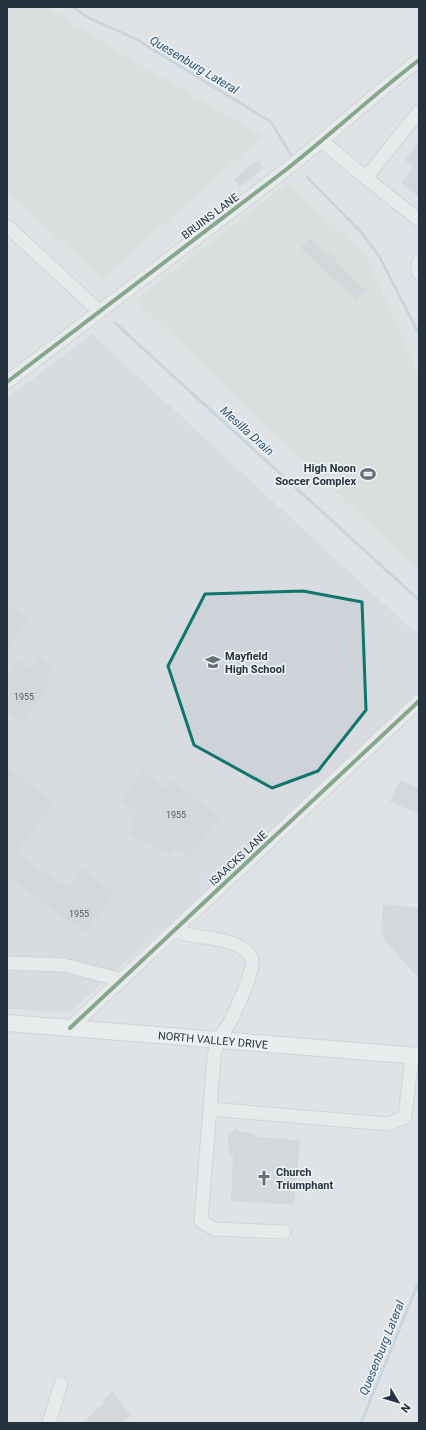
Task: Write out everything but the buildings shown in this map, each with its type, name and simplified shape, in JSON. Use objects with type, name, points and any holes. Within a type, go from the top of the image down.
[{"type":"main road","name":"NORTH VALLEY DRIVE","points":[[7,1023],[415,1056]]},
{"type":"street","name":"BRUINS LANE","points":[[7,382],[322,141],[388,83],[417,64]]},
{"type":"street","points":[[366,178],[419,112]]},
{"type":"street","points":[[322,141],[419,220]]},
{"type":"street","points":[[7,226],[99,311]]},
{"type":"street","points":[[419,261],[419,273]]},
{"type":"street","name":"ISAACKS LANE","points":[[70,1028],[419,701]]},
{"type":"street","points":[[174,930],[183,934],[213,938],[228,942],[246,951],[252,960],[250,974],[229,1023],[218,1041],[214,1057],[201,1221],[214,1229],[284,1232]]},
{"type":"street","points":[[7,963],[64,965],[122,980]]},
{"type":"street","points":[[210,1109],[389,1124],[405,1117],[415,1056]]},
{"type":"street","points":[[49,1423],[60,1384]]},
{"type":"highlighted area","points":[[303,591],[362,602],[366,710],[318,771],[272,788],[194,745],[168,666],[205,594]]},
{"type":"shaded area","points":[[7,7],[48,7],[118,52],[263,136],[102,279],[7,191]]},
{"type":"shaded area","name":"High Noon Soccer Complex","points":[[288,183],[366,256],[419,376],[419,572],[135,300]]},
{"type":"shaded area","name":"Mayfield High School","points":[[92,334],[409,627],[419,632],[419,692],[348,757],[282,823],[69,1013],[7,1009],[7,398]]},
{"type":"waterway","name":"Quesenburg Lateral","points":[[73,7],[89,18],[134,38],[271,122],[291,155]]},
{"type":"waterway","name":"Quesenburg Lateral","points":[[307,177],[360,231],[379,256],[419,334]]},
{"type":"waterway","name":"Mesilla Drain","points":[[115,323],[419,600]]},
{"type":"waterway","name":"Quesenburg Lateral","points":[[361,1423],[419,1281]]},
{"type":"cycle path","points":[[7,382],[283,172],[419,60]]},
{"type":"cycle path","points":[[70,1028],[419,701]]},
{"type":"place","name":"High Noon Soccer Complex","points":[[368,474]]},
{"type":"place","name":"Mayfield High School","points":[[213,662]]},
{"type":"place","name":"Church Triumphant","points":[[264,1178]]}]
